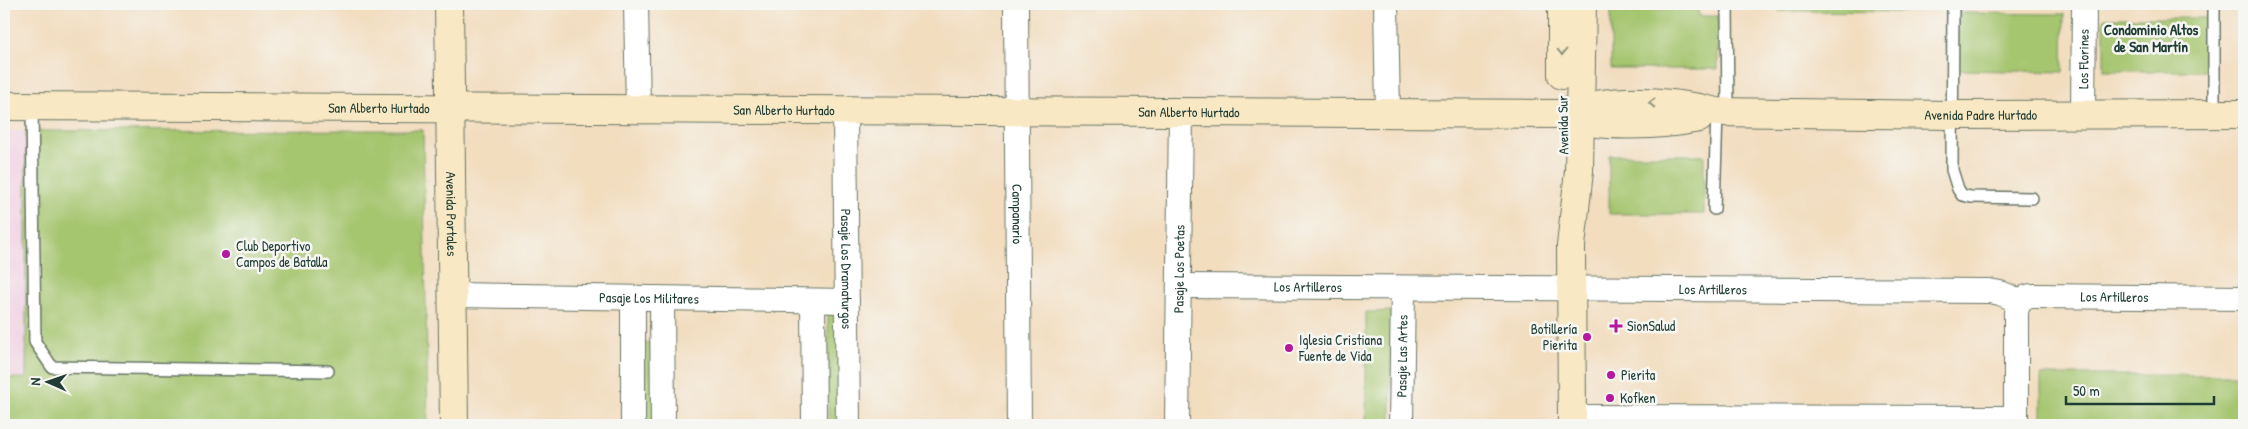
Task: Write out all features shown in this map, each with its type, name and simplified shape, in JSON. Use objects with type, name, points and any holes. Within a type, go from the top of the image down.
[{"type":"main road","name":"Avenida Portales","points":[[449,4],[454,425]]},
{"type":"main road","name":"Avenida Sur","points":[[1562,4],[1574,114]]},
{"type":"main road","name":"Avenida Sur","points":[[1572,421],[1571,246],[1564,200],[1574,114],[1582,4]]},
{"type":"main road","name":"San Alberto Hurtado","points":[[4,107],[1574,114]]},
{"type":"main road","name":"Avenida Padre Hurtado","points":[[1574,114],[1606,123],[1666,122],[1723,112],[1952,115],[2244,114]]},
{"type":"street","points":[[636,4],[638,110]]},
{"type":"street","name":"Campanario","points":[[1016,4],[1019,425]]},
{"type":"street","points":[[1386,4],[1388,113]]},
{"type":"street","name":"Los Florines","points":[[2082,114],[2084,4]]},
{"type":"street","name":"Pasaje Los Dramaturgos","points":[[845,111],[848,425]]},
{"type":"street","name":"Pasaje Los Poetas","points":[[1177,425],[1181,112]]},
{"type":"street","name":"Los Artilleros","points":[[1179,286],[1572,290],[1989,291],[2020,301],[2028,296],[2244,298]]},
{"type":"street","name":"Pasaje Las Artes","points":[[1401,425],[1403,288]]},
{"type":"street","name":"Pasaje Los Militares","points":[[452,295],[847,302]]},
{"type":"street","points":[[633,298],[633,425]]},
{"type":"street","points":[[662,298],[663,425]]},
{"type":"street","points":[[813,301],[814,425]]},
{"type":"street","points":[[1572,421],[2016,421],[2016,313],[2020,301]]},
{"type":"lane","points":[[1714,209],[1723,112],[1727,4]]},
{"type":"lane","points":[[1952,4],[1952,170],[1955,184],[1962,195],[1971,197],[2032,198]]},
{"type":"lane","points":[[2214,4],[2214,114]]},
{"type":"lane","points":[[32,107],[35,342],[52,367],[328,370]]},
{"type":"shaded area","points":[[4,131],[26,131],[26,378],[4,378]]},
{"type":"green space","points":[[1779,4],[1906,4],[1906,12],[1779,11]]},
{"type":"green space","points":[[1611,9],[1698,9],[1699,16],[1718,16],[1718,69],[1611,69]]},
{"type":"green space","points":[[1959,13],[2064,14],[2063,72],[1958,70]]},
{"type":"green space","points":[[2104,18],[2205,18],[2205,71],[2104,71]]},
{"type":"green space","name":"Club Deportivo Campos de Batalla","points":[[423,130],[428,425],[6,425],[5,378],[26,378],[26,131]]},
{"type":"green space","points":[[1609,155],[1704,155],[1704,214],[1609,214]]},
{"type":"green space","points":[[828,311],[844,312],[844,425],[828,425]]},
{"type":"green space","points":[[1391,311],[1391,425],[1366,425],[1366,312]]},
{"type":"green space","points":[[642,343],[659,343],[659,425],[642,425]]},
{"type":"green space","points":[[2041,375],[2244,375],[2244,425],[2041,425]]},
{"type":"place","name":"Club Deportivo Campos de Batalla","points":[[226,254]]},
{"type":"place","name":"SionSalud","points":[[1616,326]]},
{"type":"place","name":"Botillería Pierita","points":[[1587,337]]},
{"type":"place","name":"Iglesia Cristiana Fuente de Vida","points":[[1289,348]]},
{"type":"place","name":"Pierita","points":[[1611,375]]},
{"type":"place","name":"Kofken","points":[[1610,398]]},
{"type":"district","name":"Condominio Altos de San Martín","points":[[2151,38]]}]
